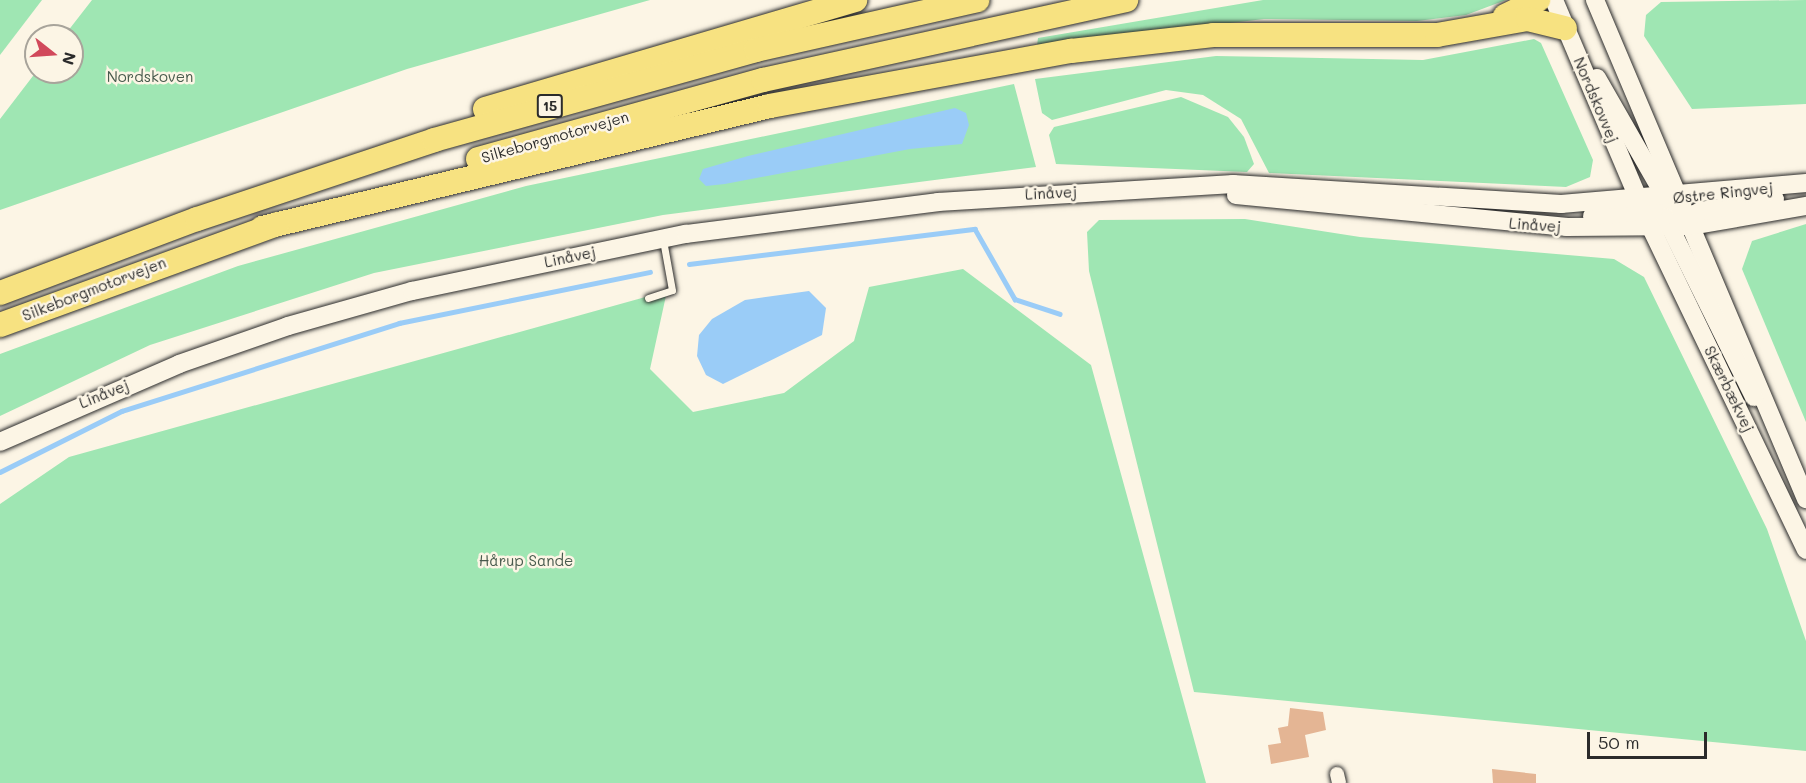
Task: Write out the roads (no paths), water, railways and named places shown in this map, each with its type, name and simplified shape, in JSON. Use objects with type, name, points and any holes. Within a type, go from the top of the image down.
[{"type":"highway","points":[[197,219],[523,96],[855,0]]},
{"type":"highway","name":"Silkeborgmotorvejen","points":[[0,293],[197,219],[594,93],[977,0]]},
{"type":"highway","name":"Silkeborgmotorvejen","points":[[0,325],[262,228],[695,98],[1126,0]]},
{"type":"highway","points":[[1478,28],[1538,0]]},
{"type":"highway","points":[[262,228],[770,106],[1071,51],[1213,35],[1437,35],[1528,19],[1565,28]]},
{"type":"main road","name":"Nordskovvej","points":[[1554,0],[1565,28],[1667,213]]},
{"type":"main road","points":[[1595,0],[1667,213]]},
{"type":"main road","points":[[1565,28],[1667,213]]},
{"type":"main road","name":"Østre Ringvej","points":[[1667,213],[1806,183]]},
{"type":"main road","name":"Linåvej","points":[[0,442],[60,411],[288,326],[412,291],[663,237],[938,202],[1166,189],[1290,185],[1667,213]]},
{"type":"main road","name":"Linåvej","points":[[1166,189],[1567,227],[1667,213]]},
{"type":"main road","points":[[1667,213],[1806,191]]},
{"type":"main road","name":"Østre Ringvej","points":[[1667,213],[1806,206]]},
{"type":"main road","name":"Skærbækvej","points":[[1667,213],[1665,255],[1806,550]]},
{"type":"main road","name":"Skærbækvej","points":[[1667,213],[1785,448],[1806,499]]},
{"type":"lane","points":[[648,298],[672,290],[663,237]]},
{"type":"water","points":[[955,108],[966,113],[969,125],[962,144],[910,149],[725,184],[706,186],[699,179],[703,169],[748,156]]},
{"type":"water","points":[[809,291],[826,308],[822,335],[723,384],[706,375],[697,356],[699,335],[712,319],[745,300]]},
{"type":"waterway","points":[[689,264],[975,229],[1015,299],[1060,314]]},
{"type":"waterway","points":[[0,472],[122,411],[399,323],[650,272]]},
{"type":"park label","name":"Nordskoven","points":[[150,77]]},
{"type":"park label","name":"Hårup Sande","points":[[526,561]]}]
